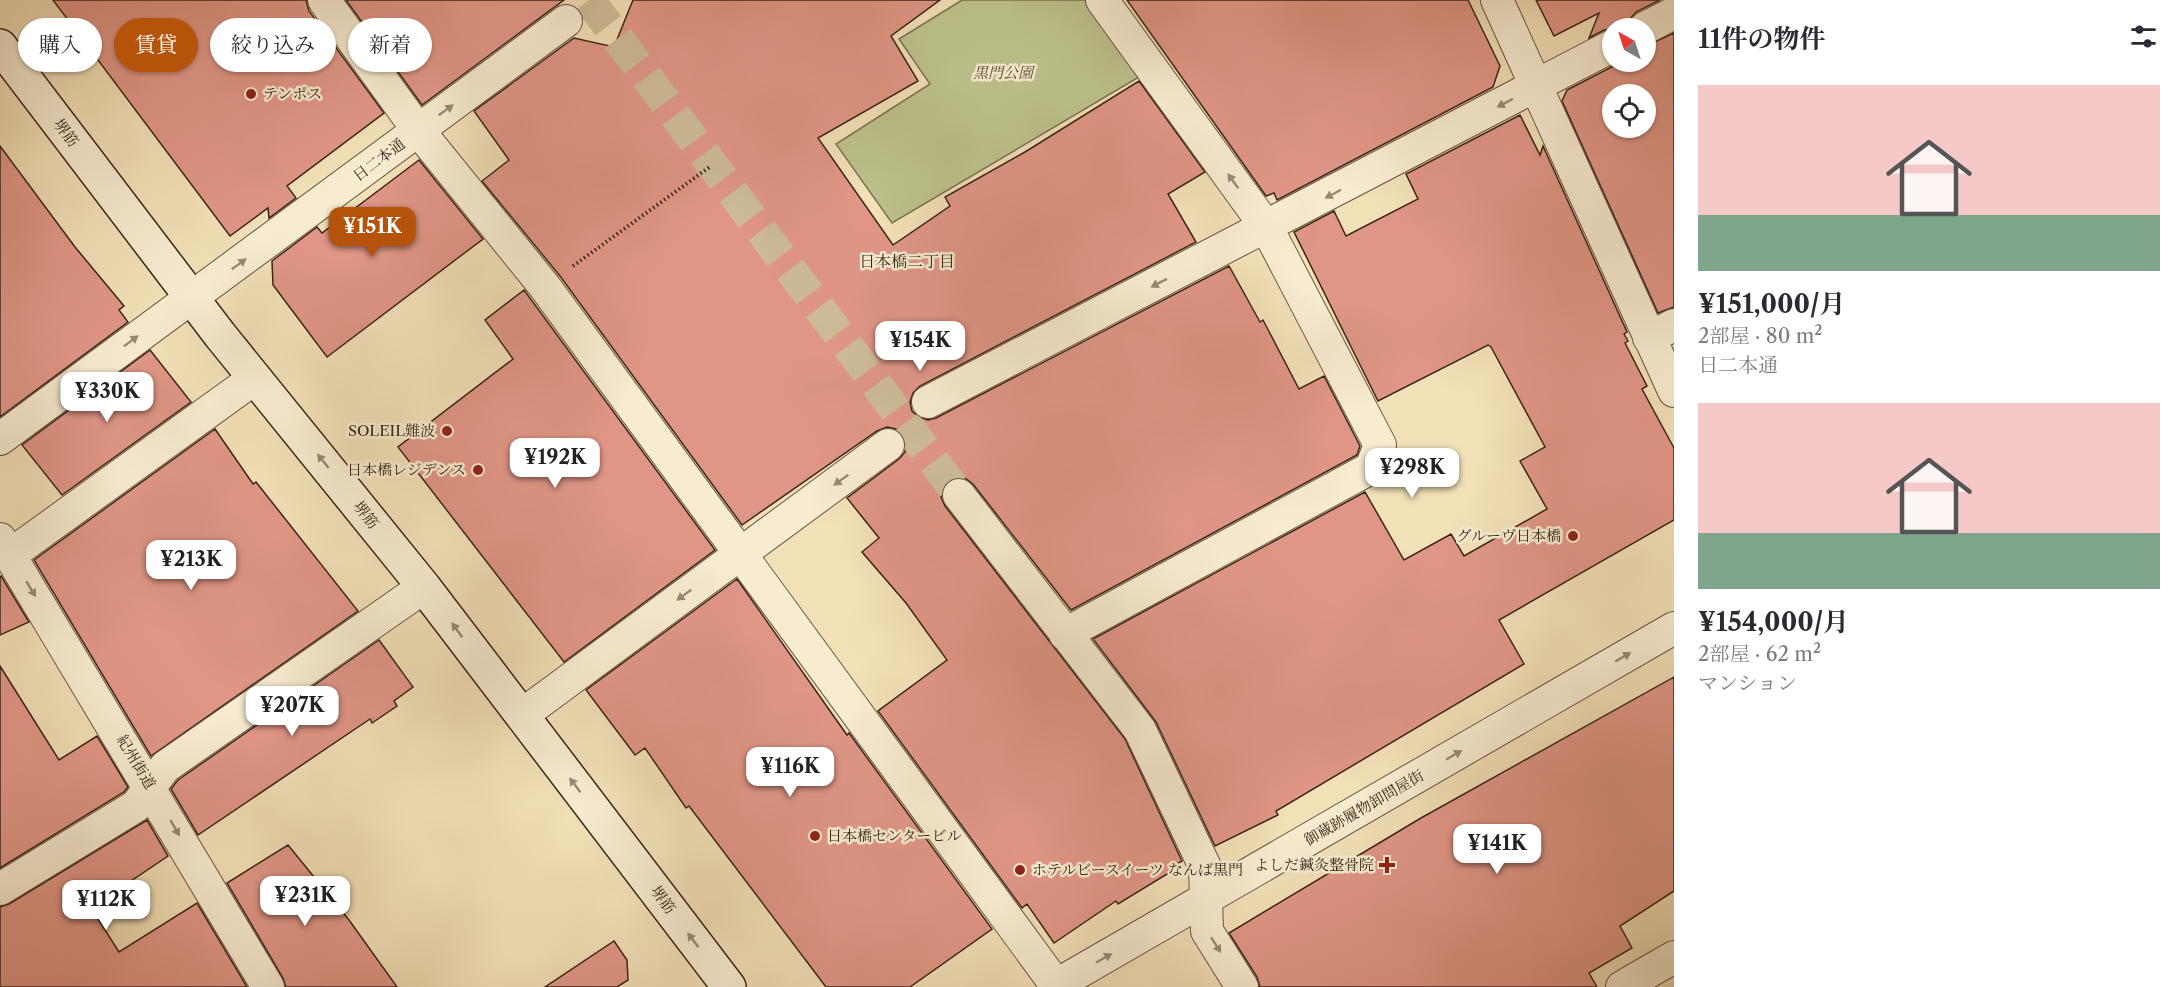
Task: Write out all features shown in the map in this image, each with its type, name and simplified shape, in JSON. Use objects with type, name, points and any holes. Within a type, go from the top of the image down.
[{"type":"main road","name":"堺筋","points":[[0,46],[191,298],[424,587],[729,987]]},
{"type":"street","points":[[324,0],[418,130],[545,287],[742,553],[1054,986]]},
{"type":"street","points":[[1065,634],[1371,468],[1380,445],[1267,228],[1102,0]]},
{"type":"street","points":[[1497,0],[1537,86],[1661,332],[1674,391]]},
{"type":"street","points":[[1656,22],[1674,13]]},
{"type":"street","name":"日二本通","points":[[0,439],[566,21]]},
{"type":"street","points":[[928,402],[1267,228],[1602,51]]},
{"type":"street","points":[[5,547],[255,378]]},
{"type":"street","points":[[522,715],[888,445]]},
{"type":"street","points":[[959,495],[1140,730],[1205,867],[1207,931],[1242,987]]},
{"type":"street","name":"紀州街道","points":[[5,547],[151,786],[268,987]]},
{"type":"street","points":[[0,890],[136,806],[165,766],[424,587]]},
{"type":"street","name":"御蔵跡履物卸問屋街","points":[[1054,986],[1674,628]]},
{"type":"street","points":[[1622,987],[1674,957]]},
{"type":"path","points":[[545,287],[711,166]]},
{"type":"green space","name":"黒門公園","points":[[962,0],[1087,0],[1139,77],[892,223],[836,144],[930,84],[899,39]]},
{"type":"building","points":[[53,0],[306,0],[309,11],[314,18],[210,18],[210,72],[336,72],[336,48],[348,64],[348,72],[354,72],[384,113],[287,186],[296,198],[269,218],[268,208],[230,236],[102,65],[102,18],[66,18]]},
{"type":"building","points":[[346,0],[564,0],[422,105],[398,72],[432,72],[432,18],[359,18]]},
{"type":"building","points":[[633,0],[940,0],[891,36],[918,81],[818,138],[893,245],[950,206],[945,197],[1025,152],[1139,81],[1205,172],[1168,194],[1196,242],[920,386],[913,393],[910,402],[912,411],[919,417],[928,420],[936,418],[1229,266],[1260,322],[1263,320],[1299,389],[1324,376],[1360,446],[1357,455],[1071,610],[973,484],[965,478],[957,477],[949,480],[943,488],[941,497],[945,506],[1125,739],[1182,861],[1175,865],[1177,868],[1118,904],[1116,901],[1054,943],[1027,904],[1022,908],[878,711],[947,660],[906,603],[862,552],[879,538],[847,498],[899,459],[905,452],[906,444],[902,434],[896,429],[887,427],[877,431],[742,525],[560,276],[482,181],[509,160],[474,111],[574,38],[614,47]]},
{"type":"building","points":[[1127,0],[1468,0],[1500,66],[1493,87],[1277,200],[1274,193],[1266,196]]},
{"type":"building","points":[[1536,0],[1660,0],[1636,12],[1631,18],[1602,18],[1602,31],[1589,38],[1599,13],[1554,36]]},
{"type":"building","points":[[1674,33],[1674,307],[1658,313],[1562,101],[1567,90],[1602,72],[1656,72],[1656,41]]},
{"type":"building","points":[[1520,115],[1540,155],[1543,146],[1627,332],[1624,334],[1628,341],[1625,343],[1647,386],[1642,389],[1674,448],[1674,520],[1499,620],[1524,664],[1276,811],[1278,815],[1215,846],[1156,722],[1093,639],[1365,492],[1404,560],[1451,534],[1464,556],[1547,509],[1520,461],[1545,447],[1491,347],[1488,345],[1378,401],[1294,232],[1334,211],[1346,236],[1418,199],[1406,174]]},
{"type":"building","points":[[0,146],[75,247],[124,306],[119,310],[128,322],[0,417]]},
{"type":"building","points":[[419,160],[483,239],[327,357],[273,285],[272,261],[317,227],[322,233]]},
{"type":"building","points":[[524,290],[715,550],[564,662],[398,447],[513,359],[485,320]]},
{"type":"building","points":[[150,350],[191,402],[62,495],[22,445]]},
{"type":"building","points":[[215,429],[253,484],[256,482],[358,611],[151,756],[34,560]]},
{"type":"building","points":[[0,577],[29,622],[0,635]]},
{"type":"building","points":[[737,579],[847,735],[849,733],[992,929],[910,987],[826,987],[689,806],[686,808],[645,748],[635,755],[586,690]]},
{"type":"building","points":[[379,640],[413,687],[394,701],[397,706],[372,723],[370,719],[198,835],[171,789],[178,780]]},
{"type":"building","points":[[0,666],[59,760],[97,736],[128,787],[124,792],[0,868]]},
{"type":"building","points":[[1674,677],[1674,891],[1620,926],[1632,948],[1589,973],[1597,987],[1260,987],[1257,977],[1229,933],[1421,818]]},
{"type":"building","points":[[147,820],[168,856],[91,908],[119,952],[197,903],[247,987],[0,987],[0,907],[9,904]]},
{"type":"building","points":[[288,845],[349,920],[397,987],[286,987],[283,978],[227,883]]},
{"type":"building","points":[[614,941],[627,960],[628,980],[617,987],[545,987]]},
{"type":"tunnel","points":[[589,0],[959,495]]},
{"type":"place","name":"テンポス","points":[[251,94]]},
{"type":"place","name":"SOLEIL難波","points":[[447,431]]},
{"type":"place","name":"日本橋レジデンス","points":[[478,470]]},
{"type":"place","name":"グルーヴ日本橋","points":[[1573,536]]},
{"type":"place","name":"日本橋センタービル","points":[[815,836]]},
{"type":"place","name":"よしだ鍼灸整骨院","points":[[1387,865]]},
{"type":"place","name":"ホテルビースイーツ なんば黒門","points":[[1020,870]]},
{"type":"district","name":"日本橋二丁目","points":[[907,261]]}]
